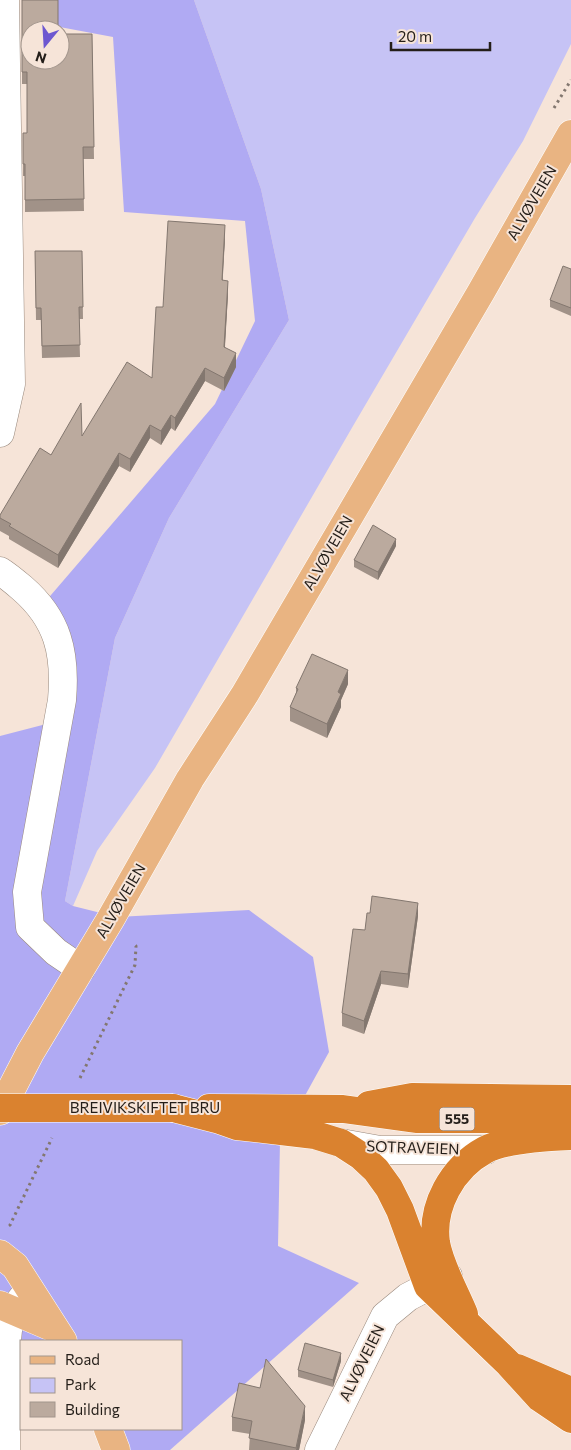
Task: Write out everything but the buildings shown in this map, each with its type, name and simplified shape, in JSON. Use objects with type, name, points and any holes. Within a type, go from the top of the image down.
[{"type":"highway","name":"SOTRAVEIEN","points":[[289,1120],[412,1098],[571,1099]]},
{"type":"highway","name":"BREIVIKSKIFTET BRU","points":[[0,1109],[172,1108],[289,1120]]},
{"type":"highway","name":"SOTRAVEIEN","points":[[343,1109],[416,1119],[571,1119]]},
{"type":"highway","name":"555","points":[[289,1120],[315,1135],[341,1144],[361,1156],[376,1170],[389,1188],[438,1281],[468,1324],[540,1398],[571,1419]]},
{"type":"highway","name":"555","points":[[438,1281],[439,1257],[436,1242],[438,1210],[444,1194],[454,1177],[465,1165],[486,1150],[516,1142],[547,1137],[571,1136]]},
{"type":"highway","name":"555","points":[[508,1364],[571,1391]]},
{"type":"main road","name":"ALVØVEIEN","points":[[0,1109],[30,1053],[81,969],[190,780],[245,694],[436,369],[571,134]]},
{"type":"main road","points":[[0,1254],[15,1266],[59,1335]]},
{"type":"main road","points":[[6,1308],[59,1335]]},
{"type":"main road","points":[[108,1430],[116,1450]]},
{"type":"street","points":[[0,433],[11,384],[5,0]]},
{"type":"street","points":[[0,571],[36,600],[46,614],[59,645],[64,680],[62,700],[27,892],[30,927],[56,952],[81,969]]},
{"type":"street","name":"SOTRAVEIEN","points":[[341,1144],[380,1150],[486,1150]]},
{"type":"street","name":"ALVØVEIEN","points":[[319,1450],[385,1316],[408,1297],[438,1281]]},
{"type":"street","points":[[6,1450],[6,1308],[30,1287]]},
{"type":"green space","points":[[194,0],[571,0],[571,44],[523,141],[475,218],[155,768],[97,851],[73,906],[65,901],[115,638],[169,518],[289,320],[261,189]]},
{"type":"shaded area","points":[[48,0],[194,0],[261,189],[289,320],[169,518],[115,638],[65,901],[73,906],[117,917],[249,910],[313,957],[329,1052],[280,1141],[278,1246],[359,1283],[170,1450],[118,1450],[117,1430],[182,1430],[182,1340],[20,1340],[20,1358],[5,1358],[0,1364],[0,736],[54,722],[45,602],[215,404],[255,321],[245,221],[124,212],[113,37],[70,29],[70,20],[49,20]]}]
